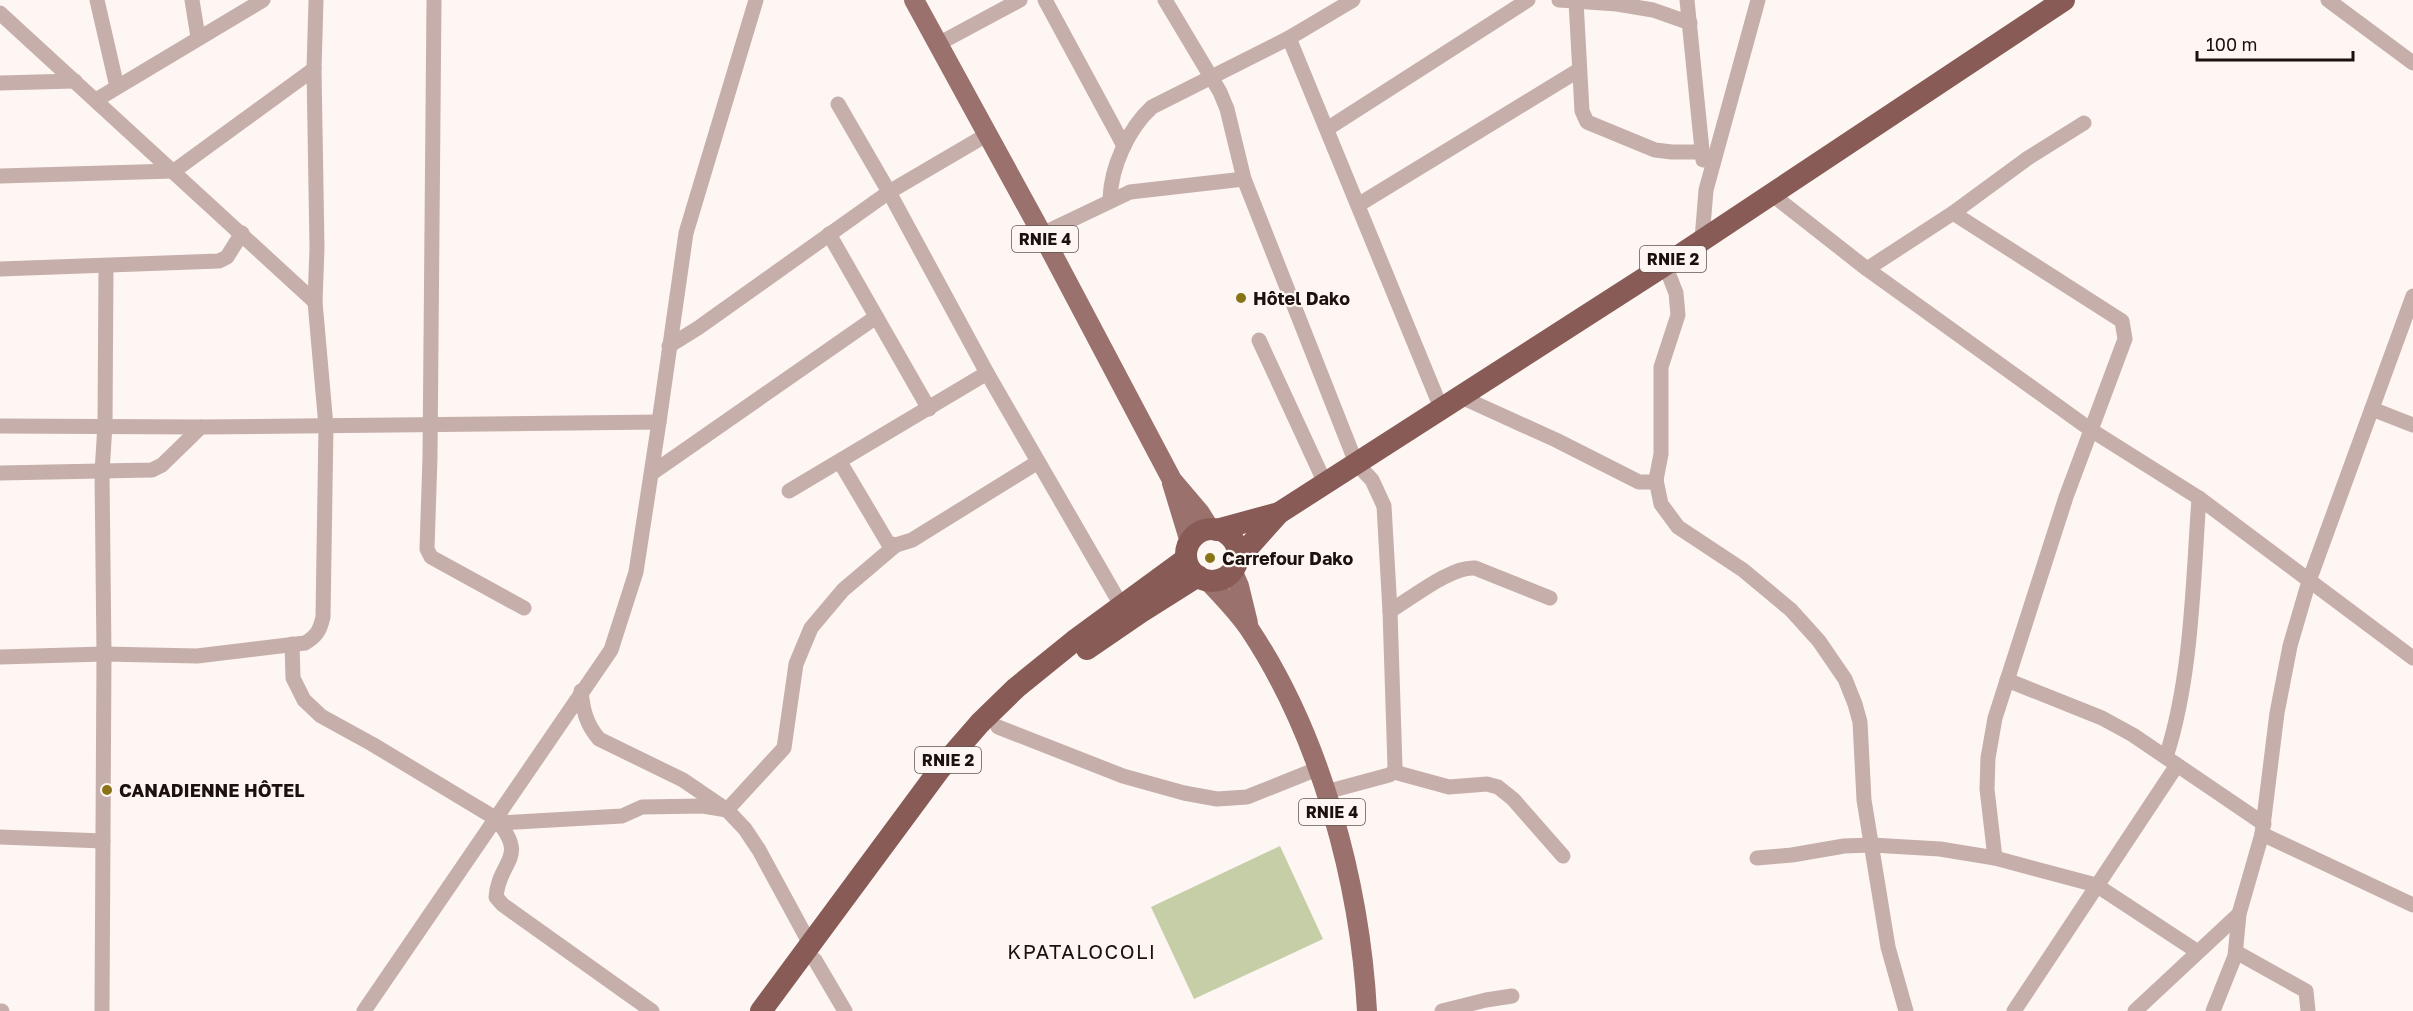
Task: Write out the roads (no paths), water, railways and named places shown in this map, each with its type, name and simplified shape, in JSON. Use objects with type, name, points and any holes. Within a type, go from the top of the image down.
[{"type":"highway","name":"RNIE 2","points":[[1279,513],[1665,264],[2064,0]]},
{"type":"highway","points":[[1279,513],[1235,565],[1220,579],[1196,564],[1199,532],[1279,513]]},
{"type":"highway","points":[[1213,529],[1225,533],[1233,540],[1237,550],[1235,565]]},
{"type":"highway","name":"RNIE 2","points":[[777,1011],[813,952],[940,770],[973,730],[1016,688],[1121,605],[1196,564]]},
{"type":"highway","name":"RNIE 2","points":[[761,1011],[813,952],[958,772],[1025,699],[1083,652],[1141,612],[1196,564]]},
{"type":"main road","name":"RNIE 4","points":[[914,0],[1042,234],[1172,480],[1196,564],[1249,629],[1284,690],[1326,792],[1354,901],[1367,1011]]},
{"type":"main road","name":"RNIE 4","points":[[1172,480],[1213,529]]},
{"type":"main road","name":"RNIE 4","points":[[1235,565],[1249,629]]},
{"type":"street","points":[[97,0],[117,87]]},
{"type":"street","points":[[192,0],[198,37]]},
{"type":"street","points":[[96,100],[263,0]]},
{"type":"street","points":[[0,657],[104,654],[197,656],[305,643],[316,636],[323,617],[326,426],[315,302],[317,248],[316,0]]},
{"type":"street","points":[[434,0],[430,457],[427,549],[431,557],[524,609]]},
{"type":"street","points":[[364,1011],[497,821],[581,691],[611,650],[636,572],[686,233],[756,0]]},
{"type":"street","points":[[938,44],[1020,0]]},
{"type":"street","points":[[1044,0],[1124,146]]},
{"type":"street","points":[[1165,0],[1220,92],[1227,109],[1244,179],[1356,463],[1372,480],[1384,506],[1390,611],[1394,772]]},
{"type":"street","points":[[1110,200],[1110,188],[1124,146],[1140,118],[1152,107],[1289,38],[1353,0]]},
{"type":"street","points":[[1327,129],[1528,0]]},
{"type":"street","points":[[1559,0],[1617,4],[1653,10],[1690,23]]},
{"type":"street","points":[[1687,0],[1706,190]]},
{"type":"street","points":[[1702,239],[1706,190],[1758,0]]},
{"type":"street","points":[[2328,0],[2413,63]]},
{"type":"street","points":[[1576,1],[1582,111],[1587,122],[1655,150],[1702,152]]},
{"type":"street","points":[[0,13],[315,302]]},
{"type":"street","points":[[1289,38],[1358,206],[1450,402],[1556,440],[1639,482],[1656,480]]},
{"type":"street","points":[[0,176],[174,171],[315,69]]},
{"type":"street","points":[[1358,206],[1579,70]]},
{"type":"street","points":[[0,83],[75,81]]},
{"type":"street","points":[[838,104],[889,192],[987,373],[1121,605]]},
{"type":"street","points":[[1867,269],[1953,213],[2028,158],[2084,123]]},
{"type":"street","points":[[669,346],[698,328],[889,192],[988,134]]},
{"type":"street","points":[[1042,234],[1110,200],[1143,189],[1244,179]]},
{"type":"street","points":[[1770,193],[1867,269],[2091,430],[2199,498],[2413,658]]},
{"type":"street","points":[[1953,213],[2121,321],[2125,339],[2066,497],[1995,718],[1988,758],[1987,789],[1995,858]]},
{"type":"street","points":[[0,269],[219,261],[227,257],[242,233]]},
{"type":"street","points":[[829,234],[928,409]]},
{"type":"street","points":[[1665,264],[1676,293],[1678,315],[1661,367],[1661,453],[1656,480],[1661,504],[1678,527],[1743,570],[1791,610],[1819,641],[1845,679],[1856,704],[1860,722],[1864,800],[1888,947],[1906,1011]]},
{"type":"street","points":[[102,1011],[104,654],[102,472],[105,425],[106,266]]},
{"type":"street","points":[[2213,1011],[2236,952],[2239,914],[2263,829],[2277,713],[2290,646],[2309,581],[2413,296]]},
{"type":"street","points":[[652,473],[876,317]]},
{"type":"street","points":[[1259,340],[1325,483]]},
{"type":"street","points":[[789,491],[987,373]]},
{"type":"street","points":[[2372,409],[2413,425]]},
{"type":"street","points":[[0,426],[659,423]]},
{"type":"street","points":[[0,473],[152,471],[162,465],[201,426]]},
{"type":"street","points":[[840,462],[888,543],[896,545]]},
{"type":"street","points":[[727,810],[784,748],[796,664],[811,628],[843,590],[896,545],[912,540],[1038,462]]},
{"type":"street","points":[[2014,1011],[2096,885],[2171,761],[2190,614],[2199,498]]},
{"type":"street","points":[[1390,611],[1466,567],[1475,568],[1550,598]]},
{"type":"street","points":[[292,644],[293,678],[304,700],[321,716],[372,744],[497,821],[508,833],[511,842],[511,860],[497,888],[496,897],[503,905],[652,1011]]},
{"type":"street","points":[[2007,680],[2102,718],[2171,761],[2263,829],[2413,905]]},
{"type":"street","points":[[581,691],[583,711],[591,730],[599,739],[674,775],[727,810],[745,829],[759,850],[845,1011]]},
{"type":"street","points":[[998,727],[1123,776],[1184,793],[1217,799],[1247,797],[1317,769]]},
{"type":"street","points":[[1326,792],[1394,772],[1449,787],[1487,784],[1498,787],[1514,799],[1563,856]]},
{"type":"street","points":[[497,821],[621,816],[642,807],[703,806],[727,810]]},
{"type":"street","points":[[0,837],[103,841]]},
{"type":"street","points":[[1757,858],[1792,855],[1844,846],[1872,845],[1940,849],[1995,858],[2096,885],[2198,952]]},
{"type":"street","points":[[2135,1011],[2239,914]]},
{"type":"street","points":[[2236,952],[2306,992],[2308,1011]]},
{"type":"street","points":[[1442,1011],[1512,996]]},
{"type":"place","name":"Hôtel Dako","points":[[1241,298]]},
{"type":"place","name":"Carrefour Dako","points":[[1210,558]]},
{"type":"place","name":"CANADIENNE HÔTEL","points":[[107,790]]},
{"type":"district","name":"KPATALOCOLI","points":[[1082,951]]}]
